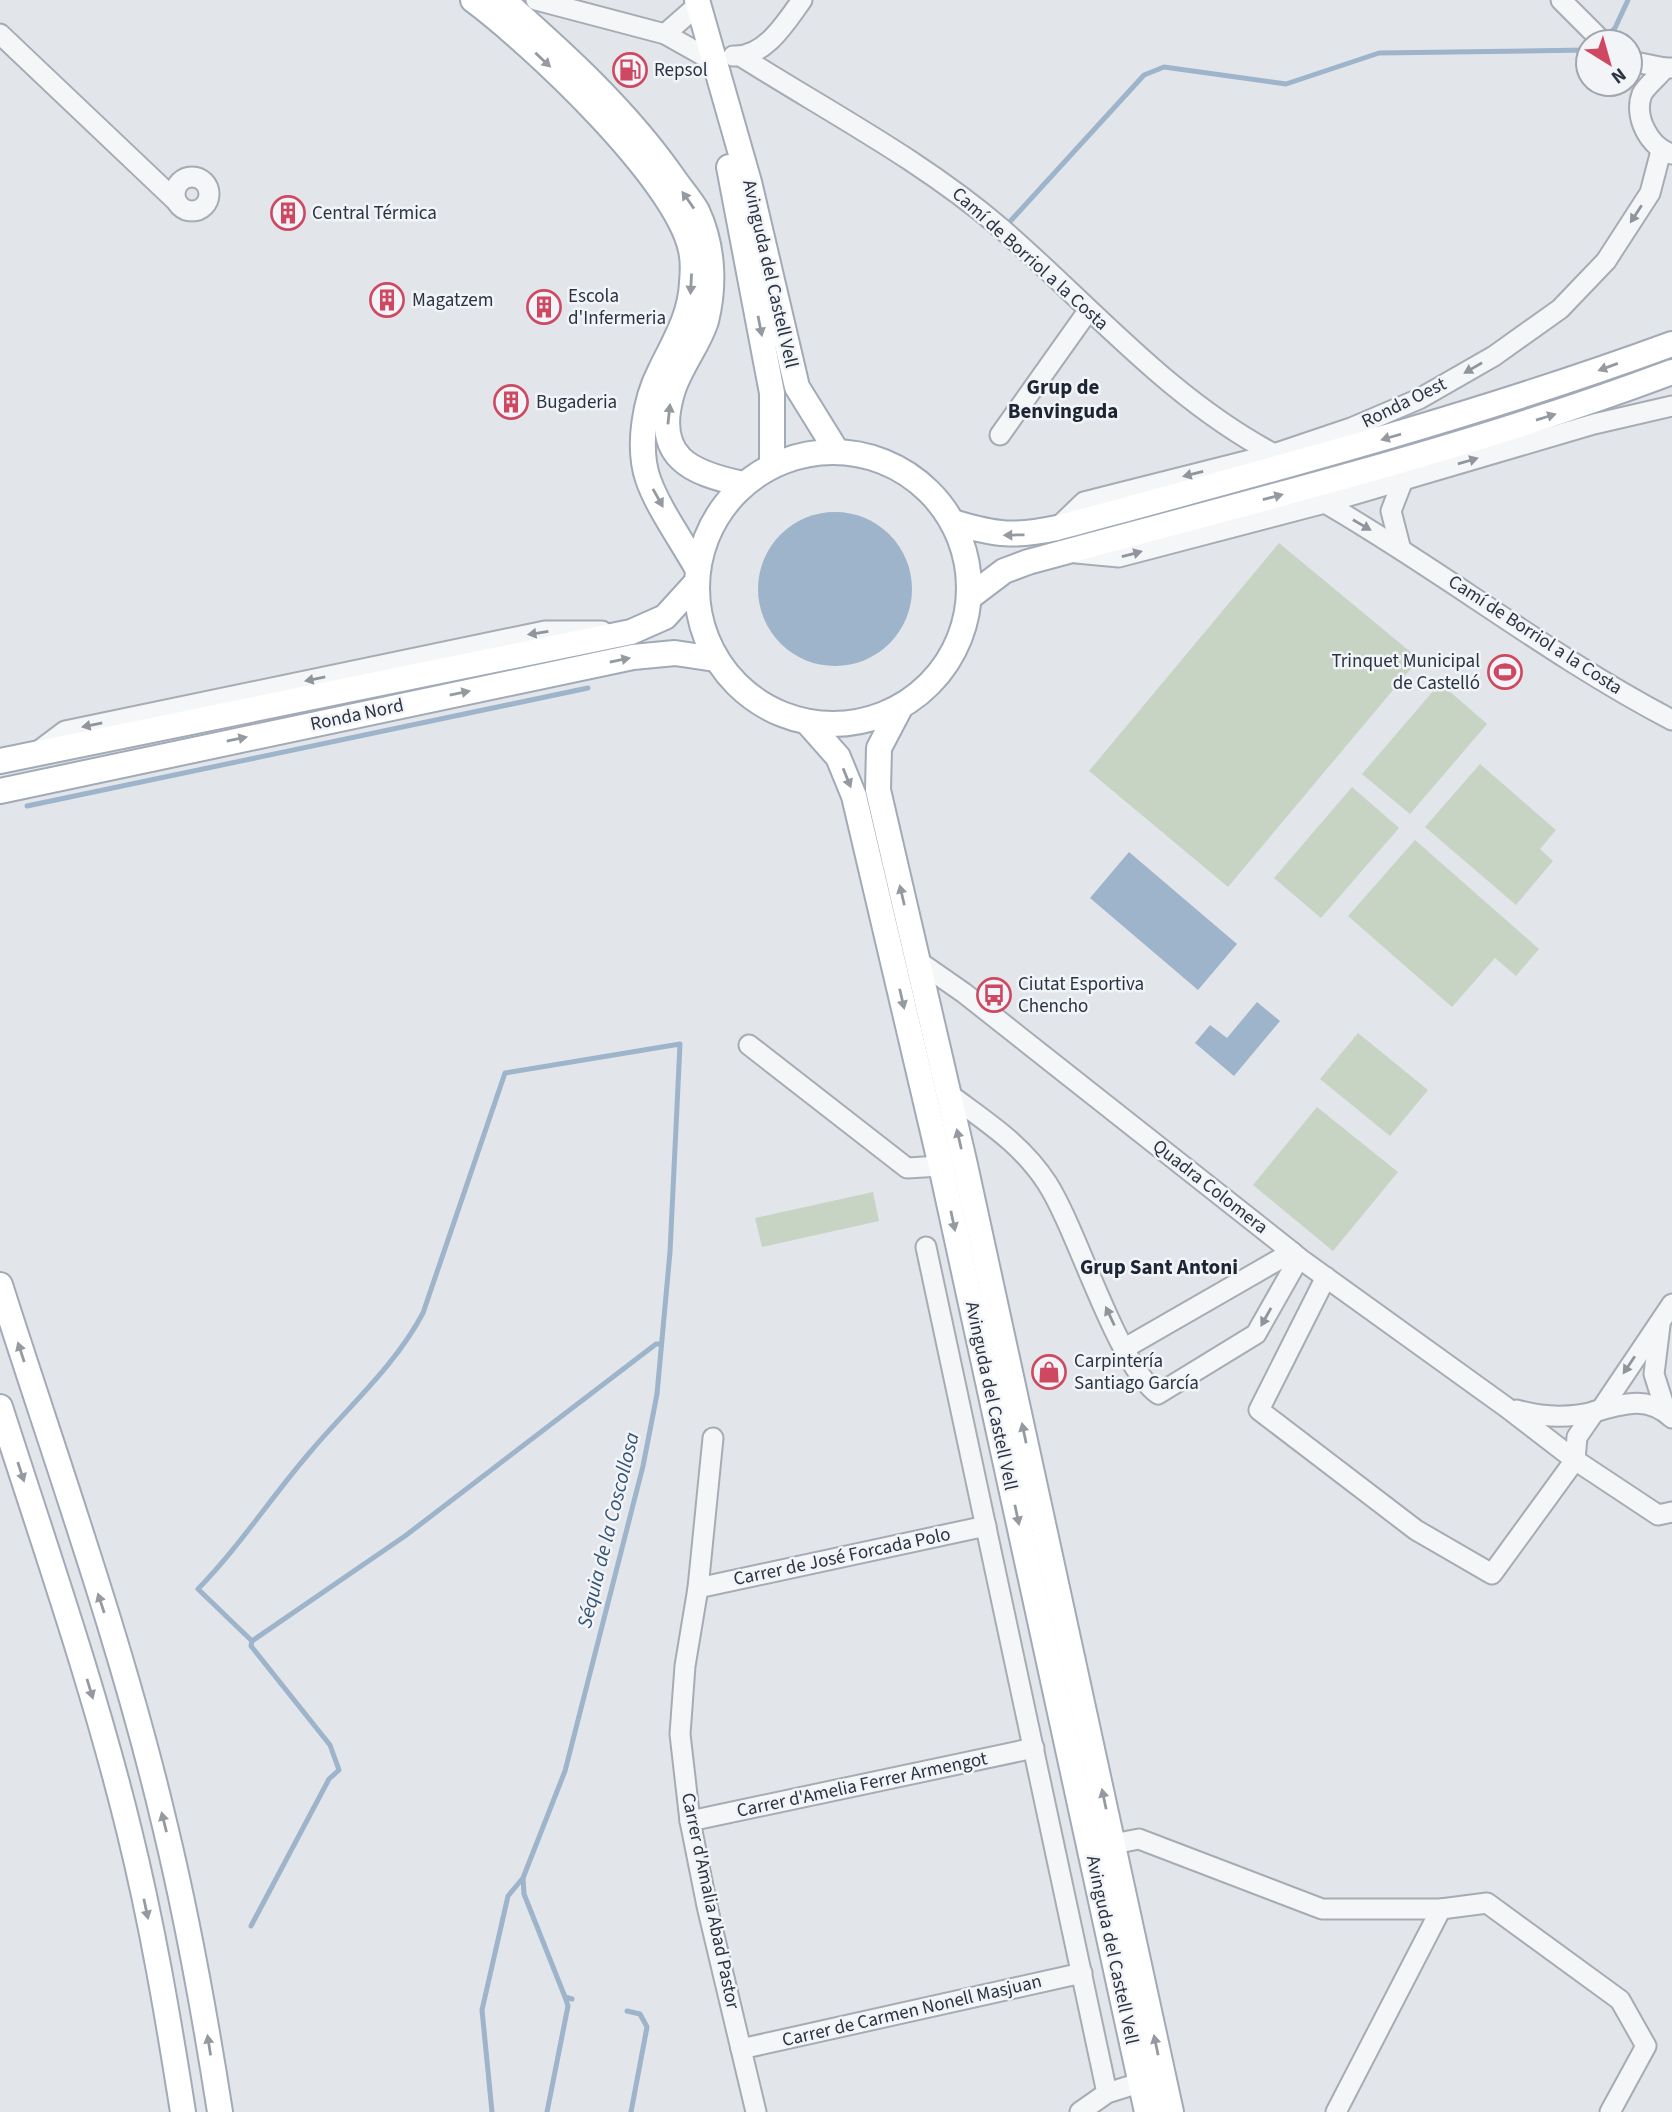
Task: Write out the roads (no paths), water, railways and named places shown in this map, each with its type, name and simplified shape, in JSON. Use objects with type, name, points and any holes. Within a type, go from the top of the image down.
[{"type":"main road","points":[[473,0],[573,88],[615,134],[652,178],[680,221],[691,250],[692,283],[688,314],[654,381],[642,425],[647,479],[696,576],[700,623],[715,659],[754,701],[808,723],[855,724],[900,708],[950,661],[971,596],[969,558],[956,523],[906,470],[836,450],[803,453],[772,464],[743,484],[713,522],[696,576]]},
{"type":"main road","points":[[504,0],[598,87],[657,156],[696,211],[709,248],[712,289],[705,323],[672,393],[668,427],[676,454],[690,468],[705,476],[743,484]]},
{"type":"main road","name":"Avinguda del Castell Vell","points":[[697,2],[720,90],[749,182],[797,387],[836,450]]},
{"type":"main road","name":"Avinguda del Castell Vell","points":[[720,90],[719,113],[772,393],[772,464]]},
{"type":"main road","name":"Ronda Oest","points":[[956,523],[996,535],[1021,536],[1057,528],[1396,436],[1569,382],[1672,344]]},
{"type":"main road","points":[[971,596],[1003,572],[1065,552],[1405,461],[1583,405],[1672,372]]},
{"type":"main road","name":"Ronda Nord","points":[[0,761],[631,632],[665,617],[696,576]]},
{"type":"main road","name":"Ronda Nord","points":[[0,790],[633,657],[675,653],[715,659]]},
{"type":"main road","name":"Avinguda del Castell Vell","points":[[900,708],[878,748],[878,790],[949,1094],[1113,1844],[1152,2079],[1147,2112]]},
{"type":"main road","name":"Avinguda del Castell Vell","points":[[808,723],[838,757],[854,796],[1152,2079],[1171,2112]]},
{"type":"main road","points":[[0,1285],[125,1679],[165,1824],[200,1985],[220,2112]]},
{"type":"main road","points":[[0,1407],[90,1689],[129,1829],[163,1987],[183,2112]]},
{"type":"street","points":[[504,0],[517,0]]},
{"type":"street","points":[[536,0],[656,31],[713,58],[742,57],[762,47],[803,0]]},
{"type":"street","points":[[1561,0],[1589,28]]},
{"type":"street","points":[[656,31],[697,2]]},
{"type":"street","points":[[0,34],[148,171],[178,191]]},
{"type":"street","name":"Camí de Borriol a la Costa","points":[[742,57],[944,182],[1003,229],[1166,381],[1235,433],[1274,454]]},
{"type":"street","points":[[1644,64],[1668,68]]},
{"type":"street","points":[[1644,92],[1668,68]]},
{"type":"street","points":[[1642,98],[1641,124],[1667,153]]},
{"type":"street","name":"Ronda Oest","points":[[1057,528],[1084,502],[1274,454],[1351,428],[1419,399],[1494,356],[1560,309],[1606,261],[1650,193],[1667,153]]},
{"type":"street","points":[[1000,435],[1088,310]]},
{"type":"street","points":[[1065,552],[1119,557],[1325,503],[1594,424],[1672,406]]},
{"type":"street","points":[[1234,464],[1235,433]]},
{"type":"street","points":[[1400,546],[1391,511],[1403,480]]},
{"type":"street","name":"Camí de Borriol a la Costa","points":[[1325,503],[1400,546],[1608,685],[1672,720]]},
{"type":"street","name":"Quadra Colomera","points":[[918,961],[973,1000],[1296,1255],[1506,1406],[1575,1460],[1667,1517]]},
{"type":"street","points":[[749,1045],[907,1168],[941,1166]]},
{"type":"street","points":[[949,1094],[1023,1149],[1048,1185],[1125,1348],[1148,1386],[1158,1394],[1256,1334],[1296,1255]]},
{"type":"street","name":"Avinguda del Castell Vell","points":[[926,1247],[1108,2093]]},
{"type":"street","points":[[1125,1348],[1296,1255]]},
{"type":"street","points":[[1326,1277],[1259,1410],[1416,1530],[1492,1574],[1575,1460],[1577,1437],[1599,1410],[1672,1304]]},
{"type":"street","points":[[939,1311],[971,1304]]},
{"type":"street","points":[[1660,1324],[1654,1374],[1669,1415]]},
{"type":"street","name":"Quadra Colomera","points":[[1506,1406],[1540,1417],[1599,1410],[1624,1402],[1648,1403],[1669,1415]]},
{"type":"street","name":"Carrer d'Amalia Abad Pastor","points":[[713,1438],[698,1588],[685,1667],[680,1734],[690,1821],[756,2112]]},
{"type":"street","name":"Carrer de José Forcada Polo","points":[[698,1588],[986,1526]]},
{"type":"street","name":"Carrer d'Amelia Ferrer Armengot","points":[[690,1821],[1034,1748]]},
{"type":"street","points":[[1113,1844],[1139,1839],[1322,1909],[1441,1909],[1487,1903],[1620,2000],[1646,2046],[1609,2112]]},
{"type":"street","points":[[1336,2112],[1441,1909]]},
{"type":"street","name":"Carrer de Carmen Nonell Masjuan","points":[[741,2049],[1082,1973]]},
{"type":"street","points":[[1080,2112],[1108,2093],[1152,2079]]},
{"type":"water","points":[[835,512],[864,518],[889,535],[906,560],[912,589],[906,618],[889,643],[864,660],[835,666],[806,660],[781,643],[764,618],[758,589],[764,560],[781,535],[806,518]]},
{"type":"water","points":[[1129,852],[1237,944],[1198,990],[1090,898]]},
{"type":"water","points":[[1257,1002],[1280,1021],[1234,1076],[1195,1043],[1210,1025],[1227,1038]]},
{"type":"waterway","points":[[1615,28],[1628,0]]},
{"type":"waterway","points":[[1005,227],[1144,75],[1164,67],[1286,84],[1379,53],[1574,50]]},
{"type":"waterway","points":[[27,806],[588,688]]},
{"type":"waterway","points":[[251,1926],[329,1779],[339,1770],[330,1745],[251,1646],[252,1641],[198,1589],[228,1556],[311,1451],[385,1368],[412,1332],[423,1313],[505,1073],[680,1044],[670,1252],[657,1394],[643,1466],[565,1771],[523,1878],[524,1894],[565,1997],[572,1999]]},
{"type":"waterway","points":[[252,1641],[405,1536],[656,1344],[661,1344]]},
{"type":"waterway","points":[[492,2112],[482,2010],[508,1896],[523,1878]]},
{"type":"waterway","points":[[547,2112],[568,2006],[565,1997]]},
{"type":"waterway","name":"Séquia de la Coscollosa","points":[[627,2011],[640,2014],[647,2027],[631,2112]]},
{"type":"place","name":"Repsol","points":[[630,70]]},
{"type":"place","name":"Central Térmica","points":[[288,213]]},
{"type":"place","name":"Magatzem","points":[[387,300]]},
{"type":"place","name":"Escola d'Infermeria","points":[[544,307]]},
{"type":"place","name":"Bugaderia","points":[[511,402]]},
{"type":"place","name":"Trinquet Municipal de Castelló","points":[[1505,672]]},
{"type":"place","name":"Ciutat Esportiva Chencho","points":[[994,995]]},
{"type":"place","name":"Carpintería Santiago García","points":[[1049,1372]]},
{"type":"district","name":"Grup de Benvinguda","points":[[1063,399]]},
{"type":"district","name":"Grup Sant Antoni","points":[[1159,1267]]}]
